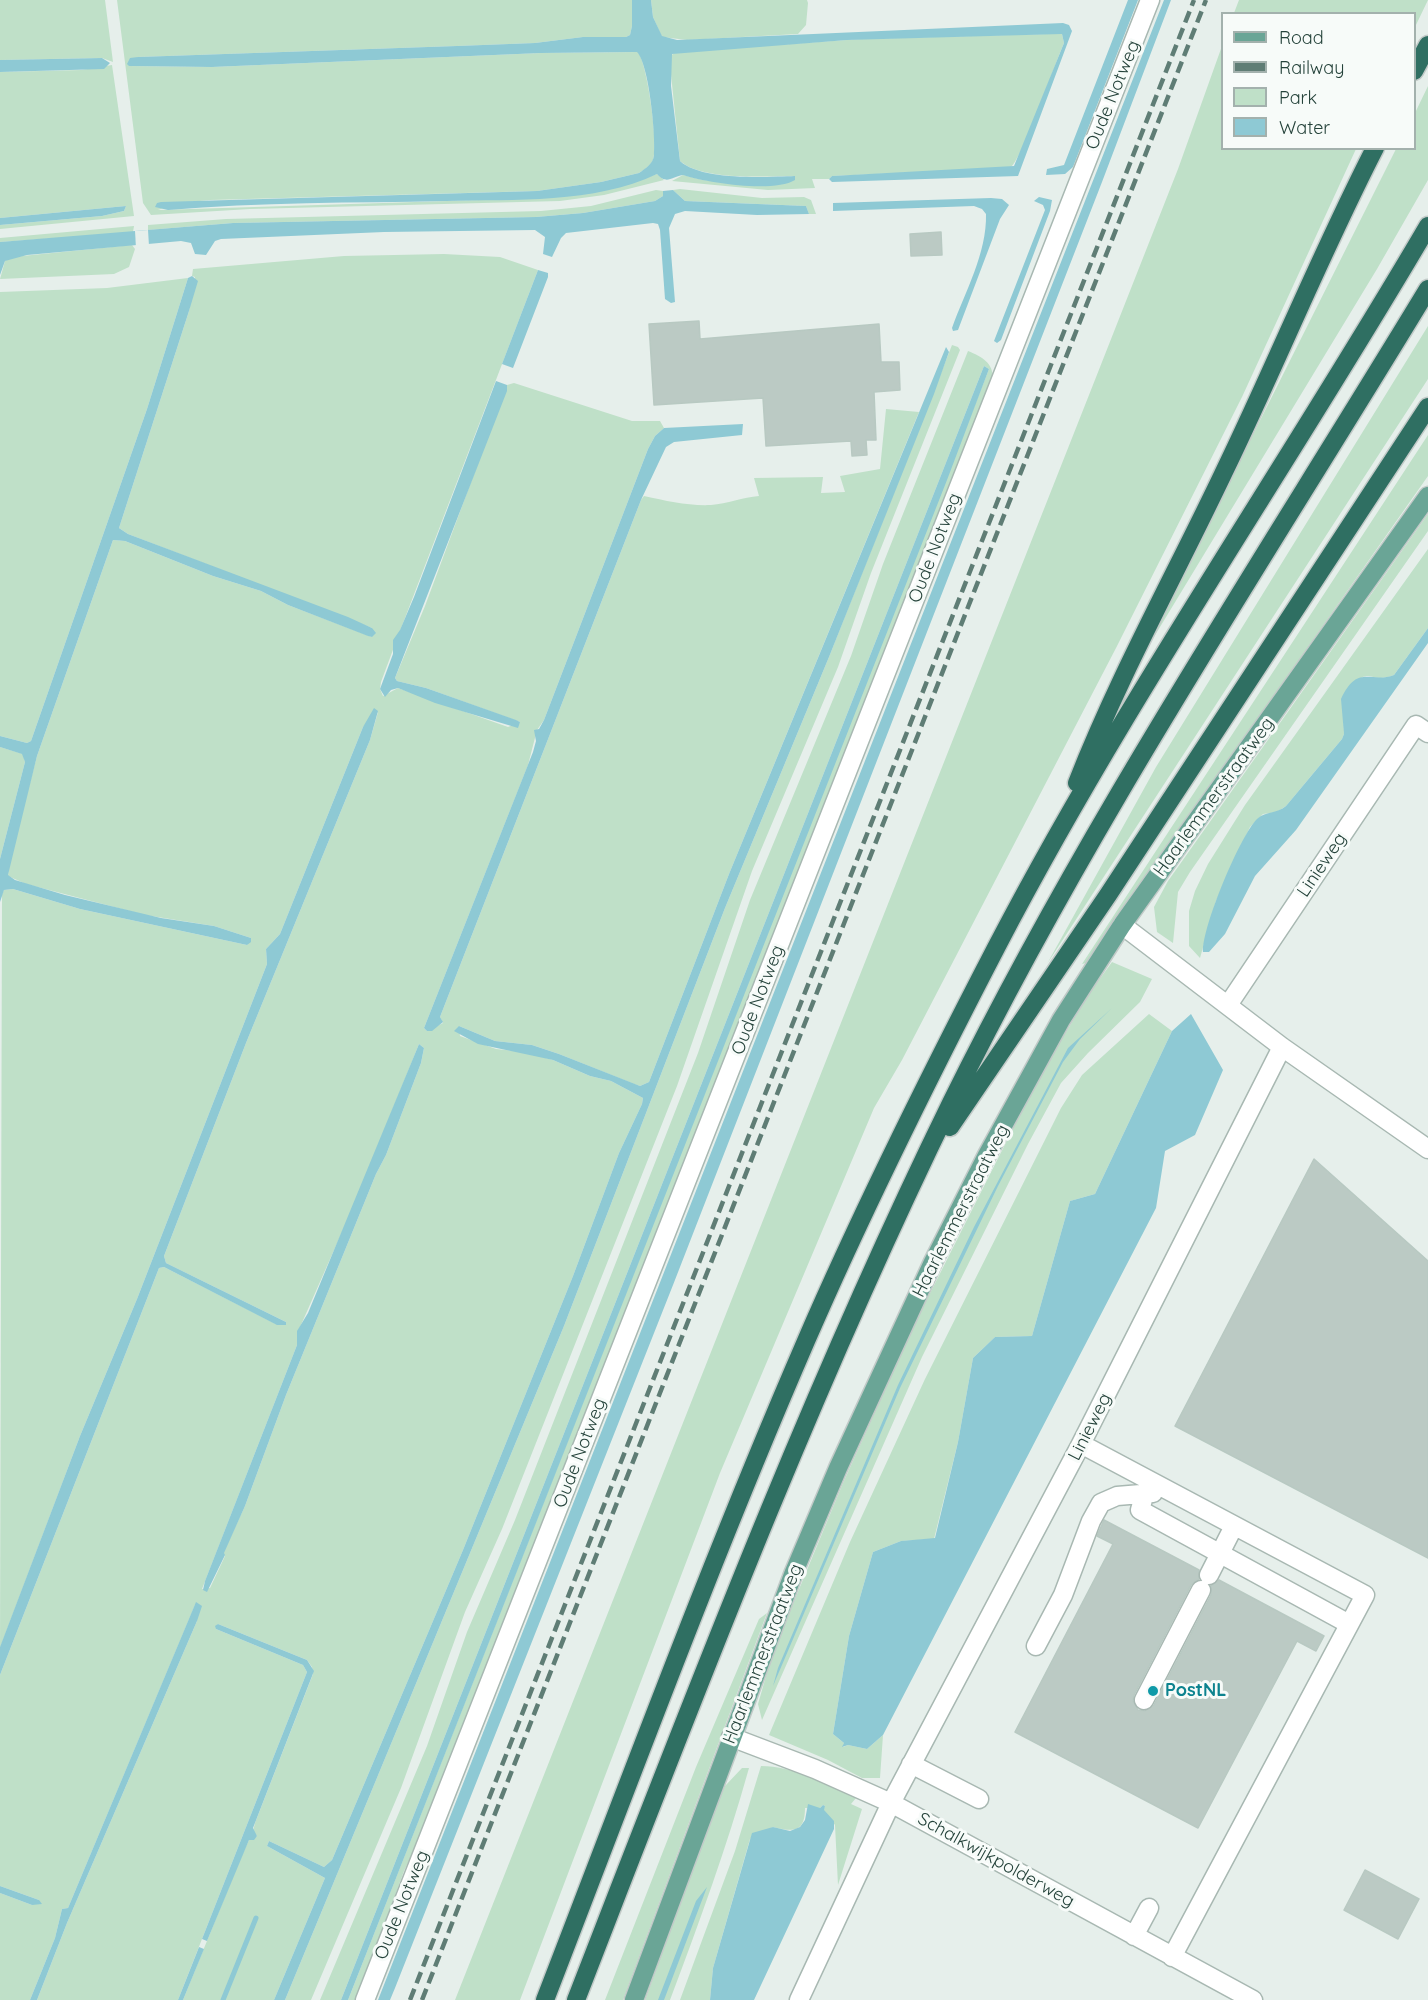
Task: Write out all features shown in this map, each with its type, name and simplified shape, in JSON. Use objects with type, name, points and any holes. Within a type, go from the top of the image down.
[{"type":"highway","points":[[1416,68],[1428,45]]},
{"type":"highway","points":[[1055,840],[1102,721],[1222,476],[1278,358],[1345,207],[1374,150]]},
{"type":"highway","points":[[545,2000],[756,1461],[807,1339],[919,1099],[1000,940],[1117,732],[1362,340],[1428,226]]},
{"type":"highway","points":[[576,2000],[823,1383],[951,1104],[1014,982],[1181,687],[1428,289]]},
{"type":"highway","points":[[920,1171],[1115,885],[1428,407]]},
{"type":"main road","name":"Haarlemmerstraatweg","points":[[634,2000],[731,1737],[816,1520],[933,1262],[1061,1020],[1122,925],[1428,496]]},
{"type":"street","name":"Oude Notweg","points":[[365,2000],[1150,0]]},
{"type":"street","name":"Linieweg","points":[[1228,1005],[1422,729]]},
{"type":"street","points":[[1122,925],[1282,1047],[1428,1149]]},
{"type":"street","name":"Linieweg","points":[[799,2000],[891,1803],[1081,1444],[1282,1047]]},
{"type":"street","points":[[1081,1444],[1365,1595],[1172,1957]]},
{"type":"street","points":[[1036,1646],[1063,1595],[1091,1521],[1101,1503],[1117,1496],[1144,1496],[1162,1487]]},
{"type":"street","points":[[1144,1496],[1140,1510],[1349,1624]]},
{"type":"street","points":[[1144,1700],[1234,1526]]},
{"type":"street","name":"Schalkwijkpolderweg","points":[[731,1737],[815,1769],[891,1803],[1253,2000]]},
{"type":"street","points":[[911,1764],[965,1782],[979,1799]]},
{"type":"street","points":[[1134,1936],[1149,1908]]},
{"type":"green space","points":[[0,0],[105,0],[113,62],[102,58],[0,60]]},
{"type":"green space","points":[[117,0],[632,0],[632,26],[630,35],[626,37],[583,37],[535,43],[138,57],[129,66],[212,67],[541,53],[638,52],[648,87],[654,139],[653,160],[639,173],[601,182],[537,191],[210,200],[178,203],[158,210],[543,198],[618,187],[657,174],[664,180],[604,195],[560,201],[250,209],[151,215],[143,203]]},
{"type":"green space","points":[[651,0],[807,0],[808,3],[806,25],[798,34],[687,40],[662,37],[653,17]]},
{"type":"green space","points":[[1239,0],[1428,0],[1416,25],[1416,12],[1234,12]]},
{"type":"green space","points":[[1062,34],[1064,43],[1030,131],[1010,168],[832,176],[829,179],[812,179],[815,188],[768,190],[672,181],[683,175],[703,180],[767,185],[795,176],[719,175],[703,172],[680,161],[670,65],[670,56],[676,52],[861,39]]},
{"type":"green space","points":[[1221,49],[1221,150],[1356,150],[1242,397],[1116,648],[902,1060],[874,1108],[720,1473],[520,2000],[455,2000],[1178,169]]},
{"type":"green space","points":[[112,65],[134,216],[0,229],[0,225],[102,216],[124,211],[126,206],[0,218],[0,72],[81,70]]},
{"type":"green space","points":[[1428,86],[1428,180],[1377,269],[1140,660],[1395,150],[1416,150],[1416,111]]},
{"type":"green space","points":[[656,190],[663,191],[663,196],[655,201],[583,213],[536,217],[233,223],[148,230],[148,225],[226,219],[541,211],[591,206]]},
{"type":"green space","points":[[673,190],[762,198],[804,197],[811,200],[816,214],[809,214],[806,206],[685,201]]},
{"type":"green space","points":[[134,226],[133,232],[130,233],[0,242],[0,238]]},
{"type":"green space","points":[[132,245],[135,249],[129,267],[114,274],[0,279],[5,261],[12,257]]},
{"type":"green space","points":[[444,254],[500,257],[538,270],[381,682],[380,689],[383,696],[398,688],[508,727],[520,722],[426,688],[397,681],[395,678],[425,606],[507,385],[514,383],[632,421],[660,421],[664,428],[655,436],[648,449],[544,720],[537,730],[528,765],[424,1028],[427,1031],[443,1023],[440,1017],[644,496],[686,504],[717,504],[759,496],[754,478],[823,477],[821,493],[845,492],[840,476],[880,469],[886,409],[919,412],[729,874],[649,1082],[640,1086],[532,1045],[495,1041],[459,1026],[460,1036],[496,1049],[525,1052],[553,1060],[590,1076],[611,1081],[643,1098],[642,1104],[619,1153],[573,1276],[463,1550],[332,1860],[324,1867],[269,1841],[267,1846],[325,1878],[274,2000],[183,2000],[241,1857],[249,1840],[257,1836],[253,1831],[255,1823],[313,1674],[312,1667],[307,1660],[218,1624],[216,1629],[303,1665],[307,1672],[178,2000],[37,2000],[67,1923],[197,1621],[195,1605],[68,1908],[62,1909],[55,1938],[30,2000],[0,2000],[0,1893],[32,1905],[39,1900],[0,1886],[0,1675],[159,1268],[164,1267],[276,1324],[286,1322],[166,1263],[164,1256],[246,1043],[370,740],[378,712],[363,727],[280,934],[266,949],[267,964],[137,1299],[80,1436],[0,1648],[2,894],[4,890],[13,889],[80,909],[247,945],[251,938],[214,926],[145,915],[26,884],[8,876],[9,861],[37,756],[113,540],[125,541],[213,576],[261,591],[288,605],[372,637],[372,628],[128,534],[119,528],[189,311],[195,277],[192,276],[193,269],[344,256]],"holes":[[[419,1044],[424,1048],[421,1063],[386,1155],[376,1174],[286,1395],[245,1506],[223,1553],[225,1556],[210,1588],[202,1589],[297,1345],[297,1334],[357,1198]]]},
{"type":"green space","points":[[188,278],[147,409],[31,741],[27,743],[0,736],[0,292],[107,288]]},
{"type":"green space","points":[[1428,326],[1428,379],[1047,964],[1156,767]]},
{"type":"green space","points":[[952,345],[960,350],[871,573],[838,667],[752,871],[677,1086],[502,1529],[465,1612],[401,1788],[311,2000],[285,2000],[564,1326],[725,908],[829,657]]},
{"type":"green space","points":[[968,351],[989,364],[993,379],[759,969],[433,1810],[404,1871],[357,2000],[348,2000],[989,369],[984,366],[341,2000],[320,2000],[427,1746],[467,1632],[515,1520],[698,1053],[750,900],[851,656],[883,564]]},
{"type":"green space","points":[[1428,435],[1428,476],[1086,963],[1082,964]]},
{"type":"green space","points":[[1428,514],[1428,531],[1178,892],[1173,943],[1157,932],[1154,907],[1168,881]]},
{"type":"green space","points":[[1428,549],[1428,628],[1394,675],[1385,678],[1365,676],[1343,696],[1344,734],[1342,739],[1286,806],[1277,812],[1263,814],[1250,827],[1216,901],[1200,958],[1189,946],[1189,911],[1195,891],[1208,864],[1245,805]]},
{"type":"green space","points":[[0,747],[23,754],[25,762],[0,859]]},
{"type":"green space","points":[[1112,962],[1152,979],[1140,1002],[1061,1083],[1028,1144],[922,1357],[762,1720],[758,1704],[773,1652],[843,1483],[916,1321],[1041,1073],[1091,991]]},
{"type":"green space","points":[[1149,1014],[1172,1031],[1095,1194],[1070,1201],[1032,1336],[995,1337],[973,1358],[958,1442],[934,1539],[901,1541],[873,1552],[849,1636],[833,1734],[844,1743],[843,1747],[848,1745],[867,1749],[883,1735],[880,1778],[862,1778],[828,1760],[769,1735],[850,1542],[925,1379],[1061,1108],[1082,1075]]},
{"type":"green space","points":[[767,1613],[623,2000],[605,2000],[696,1767],[759,1619]]},
{"type":"green space","points":[[761,1766],[797,1772],[856,1798],[851,1804],[862,1809],[838,1885],[835,1825],[823,1810],[825,1806],[805,1808],[803,1822],[796,1829],[786,1830],[773,1827],[750,1839],[713,1968],[710,2000],[680,2000],[735,1851]]},
{"type":"green space","points":[[742,1768],[749,1768],[702,1914],[670,2000],[645,2000],[712,1817],[725,1786]]},
{"type":"water","points":[[632,0],[651,0],[653,17],[662,36],[677,40],[1063,23],[1069,25],[1072,31],[1018,176],[832,182],[829,179],[832,176],[1014,166],[1064,43],[1062,34],[847,40],[672,54],[671,86],[680,161],[703,172],[718,175],[795,176],[795,180],[785,184],[740,185],[683,175],[666,180],[657,174],[607,191],[553,198],[272,204],[168,210],[155,207],[161,202],[537,191],[601,182],[639,173],[652,161],[654,146],[648,85],[637,52],[541,53],[212,67],[129,66],[127,64],[130,58],[138,57],[535,43],[583,37],[626,37],[630,35],[632,26]]},
{"type":"water","points":[[1128,0],[1138,0],[1073,167],[1065,174],[1046,175],[1047,169],[1064,165]]},
{"type":"water","points":[[1164,0],[1171,0],[1102,182],[673,1285],[395,1988],[390,2000],[378,2000]]},
{"type":"water","points":[[102,58],[110,63],[104,69],[0,72],[0,60]]},
{"type":"water","points":[[673,190],[685,201],[806,206],[809,214],[757,215],[685,211],[675,214],[669,228],[675,302],[671,303],[665,299],[660,230],[658,224],[653,223],[566,233],[552,257],[543,254],[545,237],[535,230],[384,232],[221,239],[215,241],[206,255],[195,254],[191,243],[181,241],[27,255],[5,261],[0,275],[0,242],[233,223],[536,217],[583,213],[655,201],[663,196],[663,191]]},
{"type":"water","points":[[1039,197],[1052,200],[1050,211],[1001,340],[997,343],[994,341],[1045,210],[1043,205],[1034,201]]},
{"type":"water","points":[[1002,199],[1009,205],[1000,219],[958,330],[953,331],[952,328],[983,243],[986,214],[982,209],[974,206],[833,211],[833,203]]},
{"type":"water","points":[[126,206],[124,211],[102,216],[0,225],[0,218]]},
{"type":"water","points":[[538,270],[548,273],[548,277],[513,368],[502,364]]},
{"type":"water","points":[[192,276],[198,281],[119,528],[128,534],[348,617],[372,628],[376,633],[372,637],[368,636],[288,605],[261,591],[213,576],[125,541],[113,540],[37,756],[8,875],[15,880],[65,895],[161,918],[214,926],[251,938],[251,942],[247,945],[80,909],[13,889],[4,890],[0,902],[0,859],[25,762],[22,754],[0,747],[0,736],[27,743],[31,741],[147,409],[188,278]]},
{"type":"water","points":[[946,347],[949,352],[934,394],[725,908],[564,1326],[285,2000],[274,2000],[325,1878],[267,1846],[269,1841],[324,1867],[332,1860],[463,1550],[573,1276],[619,1153],[642,1104],[643,1098],[611,1081],[590,1076],[553,1060],[478,1044],[454,1031],[459,1026],[495,1041],[532,1045],[640,1086],[649,1082],[729,874]]},
{"type":"water","points":[[984,366],[989,369],[947,480],[348,2000],[341,2000]]},
{"type":"water","points":[[496,381],[507,385],[507,391],[395,678],[397,681],[426,688],[516,720],[520,722],[518,728],[435,703],[398,688],[391,690],[385,697],[380,689],[393,654],[393,640],[400,630],[414,597]]},
{"type":"water","points":[[743,424],[742,435],[674,442],[666,447],[641,500],[440,1017],[443,1022],[432,1031],[427,1031],[424,1028],[533,752],[536,741],[534,730],[539,729],[544,720],[648,449],[655,436],[664,428]]},
{"type":"water","points":[[1428,628],[1428,643],[1296,830],[1255,876],[1225,934],[1209,952],[1203,952],[1204,940],[1223,882],[1250,829],[1260,816],[1286,806],[1342,739],[1344,734],[1341,699],[1347,688],[1359,678],[1394,675]]},
{"type":"water","points":[[374,708],[378,711],[370,740],[246,1043],[164,1256],[166,1263],[286,1322],[286,1325],[277,1325],[164,1267],[159,1268],[0,1675],[0,1647],[80,1436],[137,1299],[267,964],[266,949],[280,934],[363,727]]},
{"type":"water","points":[[1112,1008],[1080,1039],[1063,1062],[998,1186],[900,1388],[773,1686],[778,1668],[898,1385],[974,1227],[1068,1048]]},
{"type":"water","points":[[1191,1014],[1223,1070],[1195,1135],[1165,1151],[1156,1208],[883,1735],[867,1749],[848,1745],[842,1747],[844,1743],[833,1734],[849,1636],[873,1552],[901,1541],[935,1538],[958,1442],[973,1358],[995,1337],[1032,1336],[1070,1201],[1095,1194],[1172,1031]]},
{"type":"water","points":[[419,1044],[424,1048],[421,1063],[386,1155],[376,1174],[286,1395],[225,1555],[207,1592],[203,1590],[205,1581],[297,1345],[297,1331],[308,1313]]},
{"type":"water","points":[[196,1602],[202,1606],[197,1621],[67,1923],[37,2000],[30,2000],[55,1938],[62,1909],[68,1908]]},
{"type":"water","points":[[218,1624],[307,1660],[314,1671],[253,1828],[257,1836],[254,1840],[249,1840],[207,1941],[202,1939],[307,1672],[303,1665],[216,1629],[215,1626]]},
{"type":"water","points":[[808,1804],[820,1808],[825,1806],[824,1810],[834,1821],[834,1829],[754,2000],[710,2000],[713,1968],[752,1833],[773,1827],[790,1831],[800,1827],[805,1820]]},
{"type":"water","points":[[0,1886],[39,1900],[42,1904],[32,1905],[0,1893]]},
{"type":"water","points":[[707,1887],[664,2000],[658,2000],[696,1901]]},
{"type":"water","points":[[199,1947],[204,1949],[183,2000],[178,2000]]},
{"type":"pier","points":[[148,230],[149,246],[136,248],[135,231]]},
{"type":"building","points":[[941,232],[942,255],[911,256],[910,234]]},
{"type":"building","points":[[699,321],[700,339],[879,324],[881,362],[899,362],[900,390],[874,392],[876,440],[866,440],[867,455],[852,456],[851,441],[766,446],[763,398],[654,405],[649,324]]},
{"type":"building","points":[[1314,1159],[1428,1261],[1428,1558],[1175,1426]]},
{"type":"building","name":"PostNL","points":[[1104,1520],[1199,1570],[1199,1579],[1191,1585],[1134,1695],[1133,1701],[1138,1710],[1145,1711],[1154,1705],[1211,1595],[1211,1586],[1219,1580],[1324,1636],[1316,1651],[1297,1641],[1198,1828],[1015,1732],[1113,1544],[1097,1536]]},
{"type":"building","points":[[1365,1870],[1419,1899],[1398,1939],[1344,1910]]},
{"type":"waterway","points":[[223,2000],[256,1918]]},
{"type":"railway","points":[[410,2000],[1194,0]]},
{"type":"railway","points":[[422,2000],[1206,0]]},
{"type":"place","name":"PostNL","points":[[1153,1691]]}]
